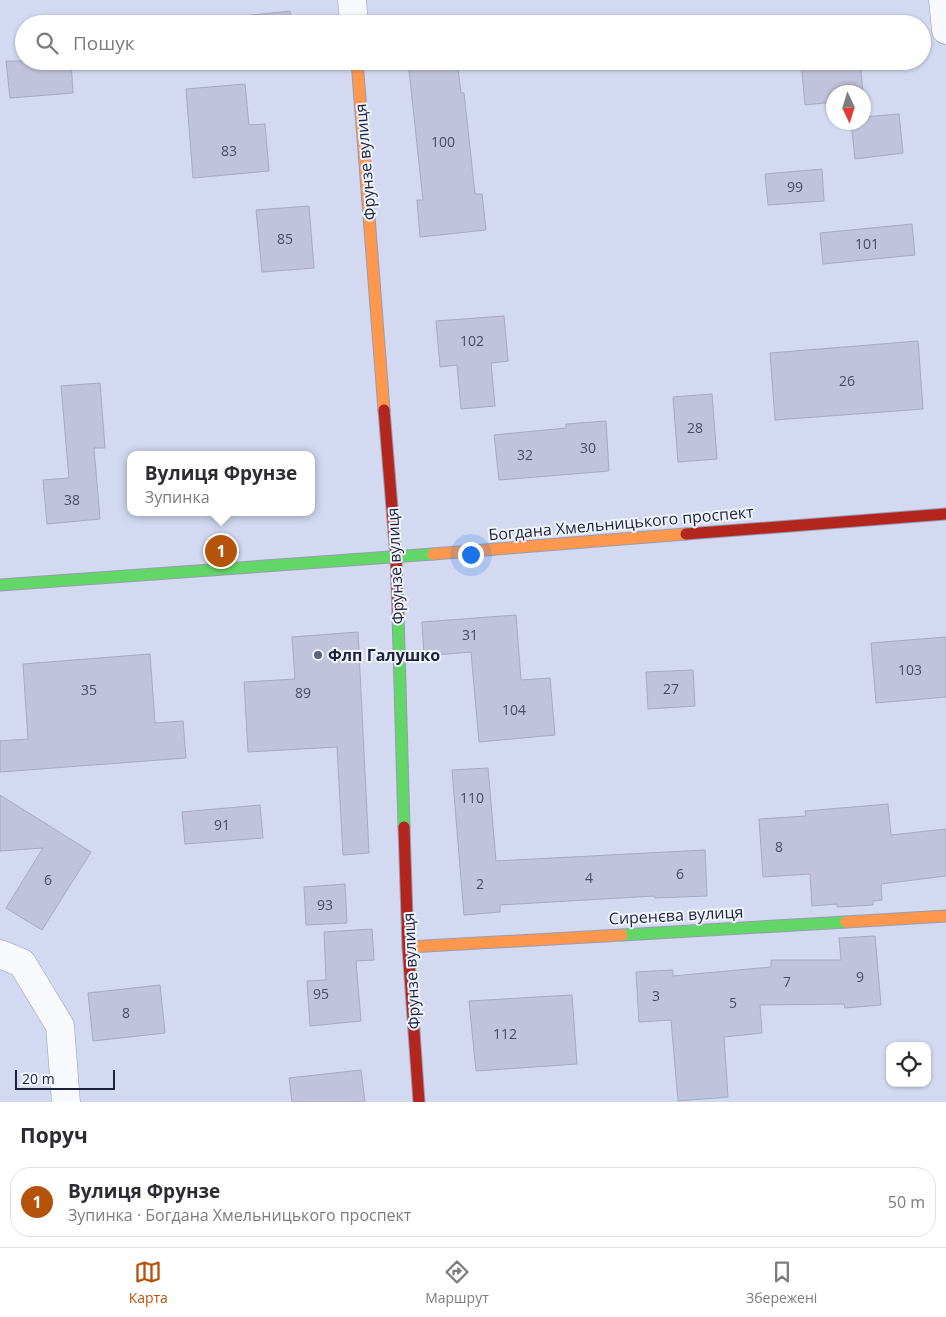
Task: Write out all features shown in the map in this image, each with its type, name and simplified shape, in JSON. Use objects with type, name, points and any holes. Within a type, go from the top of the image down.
[{"type":"street","points":[[352,0],[353,15]]},
{"type":"street","points":[[943,0],[946,30]]},
{"type":"street","name":"Фрунзе вулиця","points":[[358,70],[396,558],[408,947],[419,1102]]},
{"type":"street","name":"Богдана Хмельницького проспект","points":[[0,585],[396,558],[946,514]]},
{"type":"street","name":"Сиренєва вулиця","points":[[408,947],[946,916]]},
{"type":"street","points":[[0,954],[22,963],[60,1026],[66,1102]]},
{"type":"building","points":[[290,11],[290,15],[253,15]]},
{"type":"building","points":[[6,61],[15,61],[15,70],[72,70],[73,93],[10,98]]},
{"type":"building","points":[[409,70],[458,70],[461,93],[464,93],[475,194],[482,194],[486,230],[420,237],[417,200],[423,200]]},
{"type":"building","points":[[802,70],[861,70],[862,85],[826,85],[826,103],[805,105]]},
{"type":"building","points":[[245,84],[249,125],[265,124],[269,171],[193,178],[186,89]]},
{"type":"building","points":[[899,114],[903,153],[855,159],[852,130],[871,130],[871,116]]},
{"type":"building","points":[[822,169],[824,201],[768,205],[765,174]]},
{"type":"building","points":[[309,206],[314,268],[262,272],[256,210]]},
{"type":"building","points":[[912,224],[915,255],[823,264],[820,233]]},
{"type":"building","points":[[504,316],[508,361],[491,363],[495,406],[461,409],[457,365],[440,367],[436,321]]},
{"type":"building","points":[[918,341],[923,409],[775,420],[770,353]]},
{"type":"building","points":[[100,383],[105,448],[94,448],[100,519],[47,524],[43,480],[69,478],[61,386]]},
{"type":"building","points":[[712,394],[717,459],[678,462],[673,397]]},
{"type":"building","points":[[606,421],[609,471],[499,480],[494,435],[566,428],[566,424]]},
{"type":"building","points":[[516,615],[521,680],[550,678],[555,735],[479,742],[471,652],[424,656],[422,622]]},
{"type":"building","points":[[358,632],[369,853],[343,855],[337,747],[248,752],[244,682],[295,679],[292,637]]},
{"type":"building","points":[[946,637],[946,697],[876,703],[871,643]]},
{"type":"building","points":[[150,654],[155,723],[183,721],[186,758],[0,772],[0,741],[28,739],[23,664]]},
{"type":"building","points":[[693,670],[695,706],[648,709],[646,672]]},
{"type":"building","points":[[488,768],[496,861],[705,850],[707,896],[655,898],[654,896],[500,905],[500,912],[464,915],[452,770]]},
{"type":"building","points":[[0,795],[91,852],[42,930],[6,908],[43,848],[0,851]]},
{"type":"building","points":[[888,804],[891,835],[946,829],[946,876],[881,884],[882,900],[873,901],[873,905],[837,907],[837,904],[812,906],[810,874],[763,877],[759,819],[806,816],[805,811]]},
{"type":"building","points":[[260,805],[263,838],[185,844],[182,812]]},
{"type":"building","points":[[345,884],[347,923],[306,925],[304,887]]},
{"type":"building","points":[[372,929],[374,960],[356,961],[361,1021],[310,1026],[307,981],[326,980],[324,932]]},
{"type":"building","points":[[875,936],[881,1005],[845,1008],[844,1004],[760,1005],[762,1033],[724,1037],[728,1097],[678,1101],[671,1020],[639,1022],[636,972],[673,970],[673,976],[771,967],[771,960],[841,960],[839,938]]},
{"type":"building","points":[[160,985],[165,1033],[93,1041],[88,993]]},
{"type":"building","points":[[572,995],[577,1064],[476,1071],[469,1001]]},
{"type":"building","points":[[361,1070],[365,1102],[292,1102],[289,1078]]},
{"type":"traffic: fast","points":[[0,585],[433,554]]},
{"type":"traffic: fast","points":[[398,614],[404,827]]},
{"type":"traffic: fast","points":[[622,935],[846,922]]},
{"type":"traffic: slow","points":[[358,70],[384,410]]},
{"type":"traffic: slow","points":[[433,554],[686,534]]},
{"type":"traffic: slow","points":[[846,922],[946,916]]},
{"type":"traffic: slow","points":[[408,947],[622,935]]},
{"type":"traffic: jam","points":[[384,410],[396,557],[398,614]]},
{"type":"traffic: jam","points":[[686,534],[946,514]]},
{"type":"traffic: jam","points":[[404,827],[408,947],[419,1102]]},
{"type":"place","name":"Вулиця Фрунзе","points":[[221,551]]},
{"type":"place","name":"Флп Галушко","points":[[318,655]]}]
